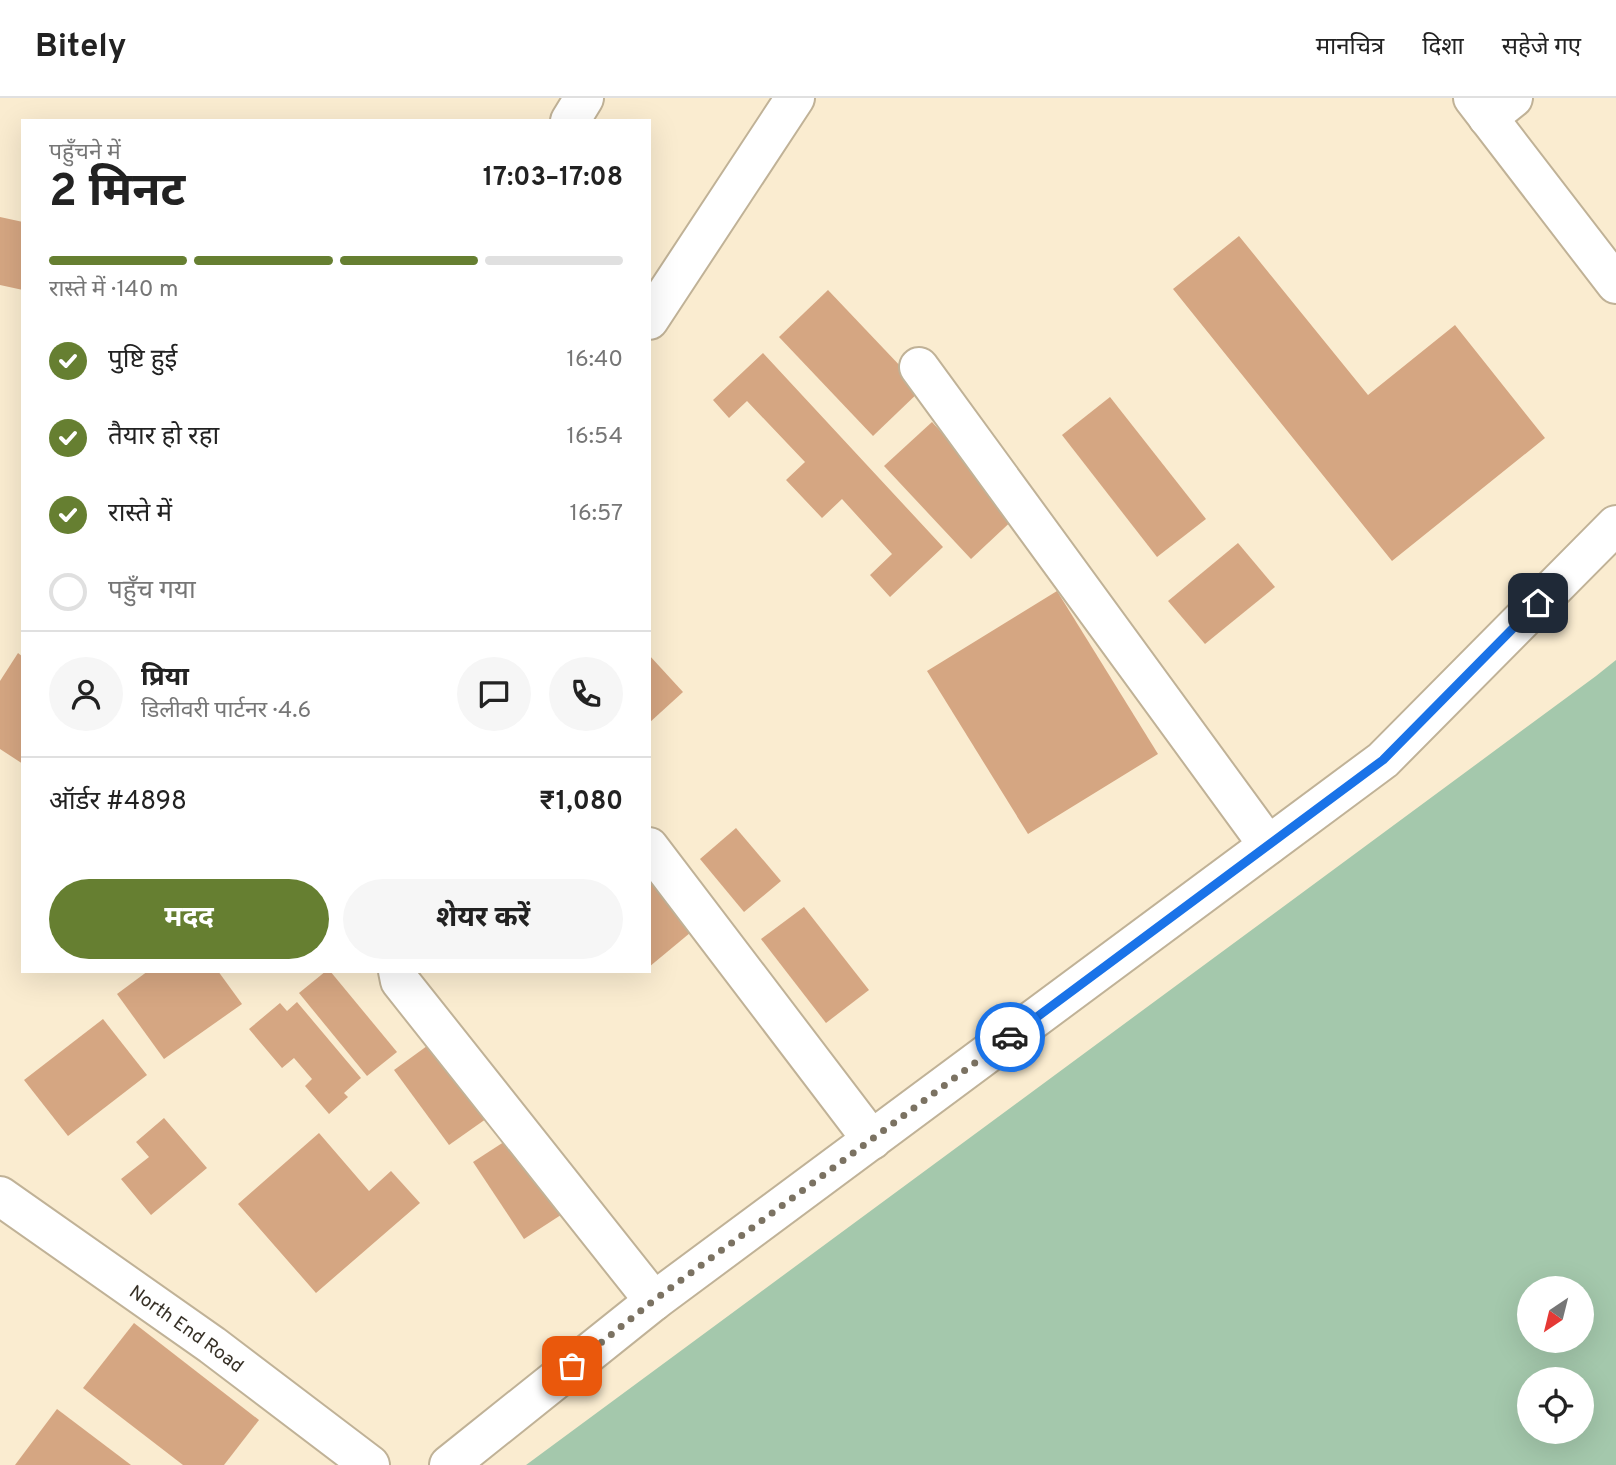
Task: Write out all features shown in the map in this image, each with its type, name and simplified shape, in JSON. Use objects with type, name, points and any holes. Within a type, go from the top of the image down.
[{"type":"street","points":[[571,119],[584,98]]},
{"type":"street","points":[[651,317],[795,98]]},
{"type":"street","points":[[1492,105],[1616,284]]},
{"type":"street","points":[[919,367],[1268,845]]},
{"type":"street","points":[[449,1465],[653,1301],[1383,760],[1616,525]]},
{"type":"street","points":[[651,850],[872,1140]]},
{"type":"street","points":[[398,973],[400,981],[653,1301]]},
{"type":"street","name":"North End Road","points":[[0,1196],[212,1345],[370,1465]]},
{"type":"green space","points":[[1616,660],[1616,1465],[526,1465],[1596,676]]},
{"type":"building","points":[[0,217],[21,222],[21,290],[0,285]]},
{"type":"building","points":[[1239,236],[1368,395],[1455,325],[1545,438],[1392,561],[1173,289]]},
{"type":"building","points":[[828,290],[922,389],[873,436],[779,337]]},
{"type":"building","points":[[763,353],[943,547],[890,597],[870,575],[892,554],[842,499],[822,518],[786,480],[805,462],[747,401],[729,418],[713,400]]},
{"type":"building","points":[[1110,397],[1206,519],[1157,557],[1062,435]]},
{"type":"building","points":[[932,422],[1018,515],[971,559],[884,466]]},
{"type":"building","points":[[1238,543],[1275,587],[1205,644],[1168,601]]},
{"type":"building","points":[[1057,591],[1158,754],[1028,834],[927,671]]},
{"type":"building","points":[[18,653],[21,655],[21,763],[0,749],[0,681]]},
{"type":"building","points":[[651,657],[683,692],[651,721]]},
{"type":"building","points":[[736,828],[781,881],[744,912],[700,859]]},
{"type":"building","points":[[651,861],[702,923],[651,965]]},
{"type":"building","points":[[804,907],[869,990],[826,1023],[761,939]]},
{"type":"building","points":[[145,973],[219,973],[242,1004],[164,1059],[117,994]]},
{"type":"building","points":[[324,973],[332,973],[397,1052],[367,1076],[299,993]]},
{"type":"building","points":[[297,1002],[361,1078],[344,1093],[348,1097],[329,1114],[305,1086],[312,1079],[294,1058],[282,1068],[249,1029],[280,1003],[287,1011]]},
{"type":"building","points":[[103,1019],[147,1075],[68,1136],[24,1080]]},
{"type":"building","points":[[438,1038],[493,1114],[449,1145],[394,1070]]},
{"type":"building","points":[[164,1118],[207,1168],[151,1215],[121,1179],[149,1157],[136,1142]]},
{"type":"building","points":[[319,1133],[369,1191],[391,1171],[420,1203],[316,1293],[238,1204]]},
{"type":"building","points":[[516,1134],[567,1211],[524,1239],[473,1162]]},
{"type":"building","points":[[134,1323],[259,1420],[224,1465],[183,1465],[83,1388]]},
{"type":"building","points":[[57,1409],[131,1465],[15,1465]]},
{"type":"way so far","points":[[572,1366],[653,1301],[1010,1037]]},
{"type":"route","points":[[1010,1037],[1383,760],[1538,603]]}]
